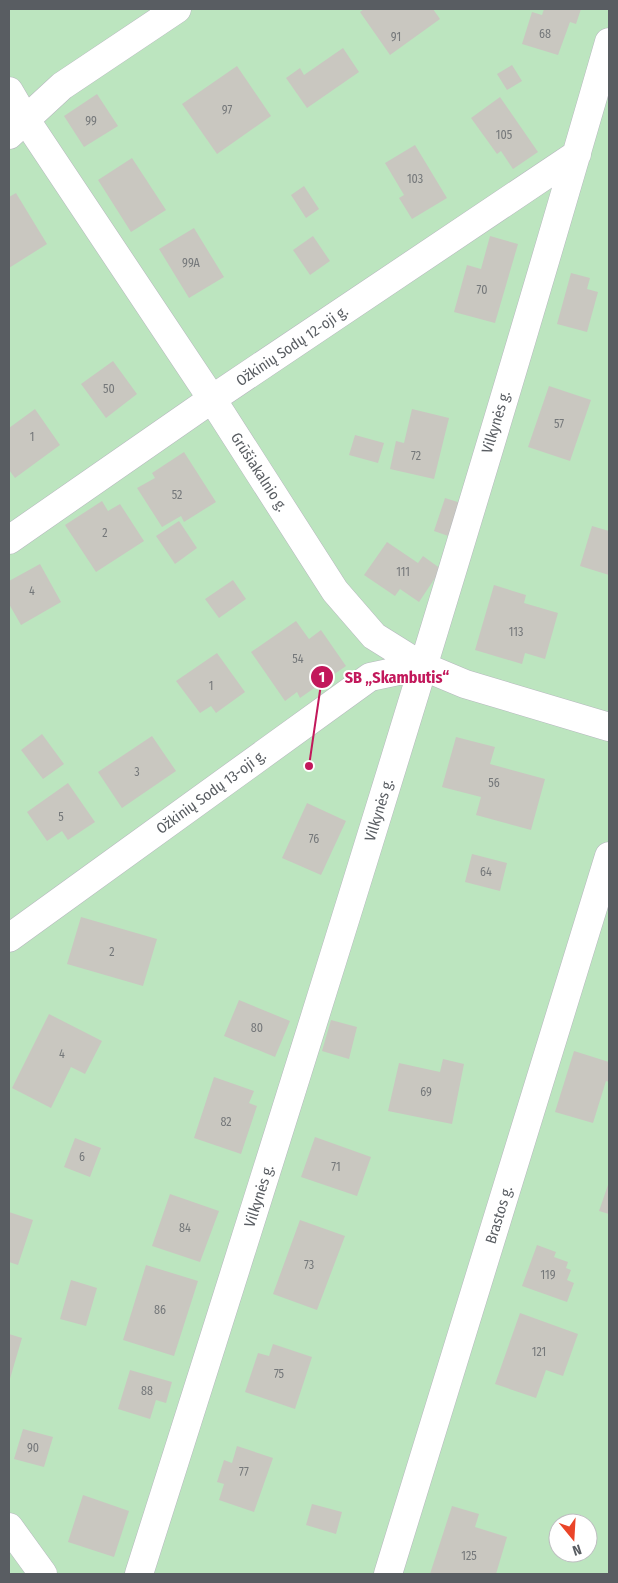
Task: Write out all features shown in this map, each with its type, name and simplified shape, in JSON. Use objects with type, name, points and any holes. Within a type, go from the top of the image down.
[{"type":"street","points":[[17,127],[62,86],[177,9]]},
{"type":"street","name":"Vilkynės g.","points":[[139,1574],[290,1099],[577,154],[609,42]]},
{"type":"street","name":"Grūšiakalnio g.","points":[[9,91],[17,127],[212,399],[335,591],[374,636],[422,666],[465,684],[609,727]]},
{"type":"street","name":"Ožkinių Sodų 12-oji g.","points":[[9,540],[212,399],[577,154]]},
{"type":"street","name":"Ožkinių Sodų 13-oji g.","points":[[9,938],[370,677],[422,666]]},
{"type":"street","name":"Brastos g.","points":[[388,1574],[609,856]]},
{"type":"street","points":[[9,1527],[43,1574]]},
{"type":"green space","points":[[9,9],[609,9],[609,1574],[9,1574]]},
{"type":"building","points":[[364,9],[433,9],[440,19],[390,55],[360,12]]},
{"type":"building","points":[[544,9],[581,9],[576,24],[570,22],[558,55],[522,44],[532,12],[542,15]]},
{"type":"building","points":[[343,48],[359,72],[307,108],[286,78],[300,68],[304,75]]},
{"type":"building","points":[[512,65],[522,81],[507,90],[497,74]]},
{"type":"building","points":[[237,66],[271,116],[217,154],[182,104]]},
{"type":"building","points":[[97,94],[118,126],[84,147],[64,116]]},
{"type":"building","points":[[500,97],[538,152],[513,169],[501,151],[497,154],[471,118]]},
{"type":"building","points":[[415,145],[447,198],[412,219],[399,198],[404,195],[385,163]]},
{"type":"building","points":[[132,158],[166,210],[131,232],[98,180]]},
{"type":"building","points":[[304,186],[319,209],[306,218],[291,195]]},
{"type":"building","points":[[16,193],[47,244],[9,268],[9,197]]},
{"type":"building","points":[[194,228],[224,277],[189,298],[159,249]]},
{"type":"building","points":[[313,236],[330,261],[310,275],[293,250]]},
{"type":"building","points":[[490,236],[518,244],[495,323],[454,312],[467,265],[481,269]]},
{"type":"building","points":[[571,273],[590,278],[587,289],[598,292],[587,332],[557,324]]},
{"type":"building","points":[[113,361],[137,394],[106,418],[81,384]]},
{"type":"building","points":[[549,386],[591,400],[570,461],[528,447]]},
{"type":"building","points":[[35,409],[60,445],[15,478],[9,470],[9,428]]},
{"type":"building","points":[[412,409],[449,418],[434,479],[390,469],[396,441],[404,443]]},
{"type":"building","points":[[355,435],[384,443],[378,463],[349,455]]},
{"type":"building","points":[[184,452],[216,502],[184,522],[181,516],[162,527],[137,488],[155,478],[152,473]]},
{"type":"building","points":[[445,498],[464,504],[454,538],[434,531]]},
{"type":"building","points":[[102,501],[108,511],[120,504],[144,541],[96,572],[65,525]]},
{"type":"building","points":[[179,521],[197,548],[175,564],[156,536]]},
{"type":"building","points":[[592,526],[609,531],[609,575],[580,566]]},
{"type":"building","points":[[387,542],[418,563],[423,556],[441,569],[419,602],[400,589],[395,596],[364,575]]},
{"type":"building","points":[[40,564],[61,602],[21,625],[9,604],[9,581]]},
{"type":"building","points":[[233,580],[246,599],[219,618],[205,599]]},
{"type":"building","points":[[494,585],[526,595],[524,603],[558,613],[545,659],[525,653],[522,664],[475,650]]},
{"type":"building","points":[[296,621],[309,639],[321,630],[346,666],[300,698],[297,692],[285,701],[251,652]]},
{"type":"building","points":[[217,653],[245,692],[216,713],[211,706],[200,713],[176,681]]},
{"type":"building","points":[[42,734],[64,764],[43,779],[21,750]]},
{"type":"building","points":[[152,736],[176,771],[122,808],[98,772]]},
{"type":"building","points":[[456,737],[495,747],[490,764],[545,779],[531,830],[476,815],[481,797],[442,787]]},
{"type":"building","points":[[68,783],[95,822],[68,840],[62,831],[47,841],[27,812]]},
{"type":"building","points":[[307,803],[346,821],[321,875],[282,858]]},
{"type":"building","points":[[472,854],[507,863],[500,891],[465,882]]},
{"type":"building","points":[[81,917],[157,939],[143,986],[67,964]]},
{"type":"building","points":[[239,1000],[290,1021],[275,1057],[224,1036]]},
{"type":"building","points":[[49,1014],[102,1041],[85,1074],[71,1067],[51,1108],[12,1088]]},
{"type":"building","points":[[331,1020],[357,1027],[349,1059],[322,1051]]},
{"type":"building","points":[[574,1051],[609,1062],[609,1082],[606,1081],[593,1123],[555,1112]]},
{"type":"building","points":[[443,1059],[464,1064],[452,1124],[388,1111],[399,1063],[440,1072]]},
{"type":"building","points":[[214,1077],[254,1091],[249,1103],[257,1106],[241,1154],[194,1138]]},
{"type":"building","points":[[315,1137],[371,1157],[357,1196],[301,1177]]},
{"type":"building","points":[[75,1138],[101,1148],[90,1177],[64,1167]]},
{"type":"building","points":[[609,1182],[609,1214],[599,1211]]},
{"type":"building","points":[[170,1194],[219,1211],[200,1262],[152,1246]]},
{"type":"building","points":[[9,1212],[33,1220],[18,1265],[9,1262]]},
{"type":"building","points":[[300,1220],[345,1236],[317,1310],[273,1294]]},
{"type":"building","points":[[537,1245],[556,1252],[554,1257],[568,1262],[566,1268],[571,1270],[567,1280],[574,1283],[567,1302],[522,1286]]},
{"type":"building","points":[[146,1265],[198,1281],[174,1356],[123,1340]]},
{"type":"building","points":[[71,1280],[97,1288],[86,1326],[60,1319]]},
{"type":"building","points":[[520,1313],[578,1334],[563,1376],[546,1370],[536,1398],[495,1384]]},
{"type":"building","points":[[9,1334],[22,1338],[9,1382]]},
{"type":"building","points":[[273,1344],[312,1357],[295,1409],[245,1392],[258,1353],[269,1356]]},
{"type":"building","points":[[130,1370],[172,1382],[166,1403],[156,1400],[150,1419],[118,1409]]},
{"type":"building","points":[[23,1429],[53,1437],[44,1467],[14,1459]]},
{"type":"building","points":[[237,1446],[273,1458],[254,1512],[219,1500],[224,1484],[217,1482],[224,1460],[232,1463]]},
{"type":"building","points":[[83,1495],[129,1511],[114,1557],[68,1542]]},
{"type":"building","points":[[312,1504],[342,1512],[336,1534],[306,1525]]},
{"type":"building","points":[[452,1506],[479,1514],[475,1527],[507,1537],[496,1574],[430,1574]]},
{"type":"place","name":"SB „Skambutis“","points":[[309,766]]}]
